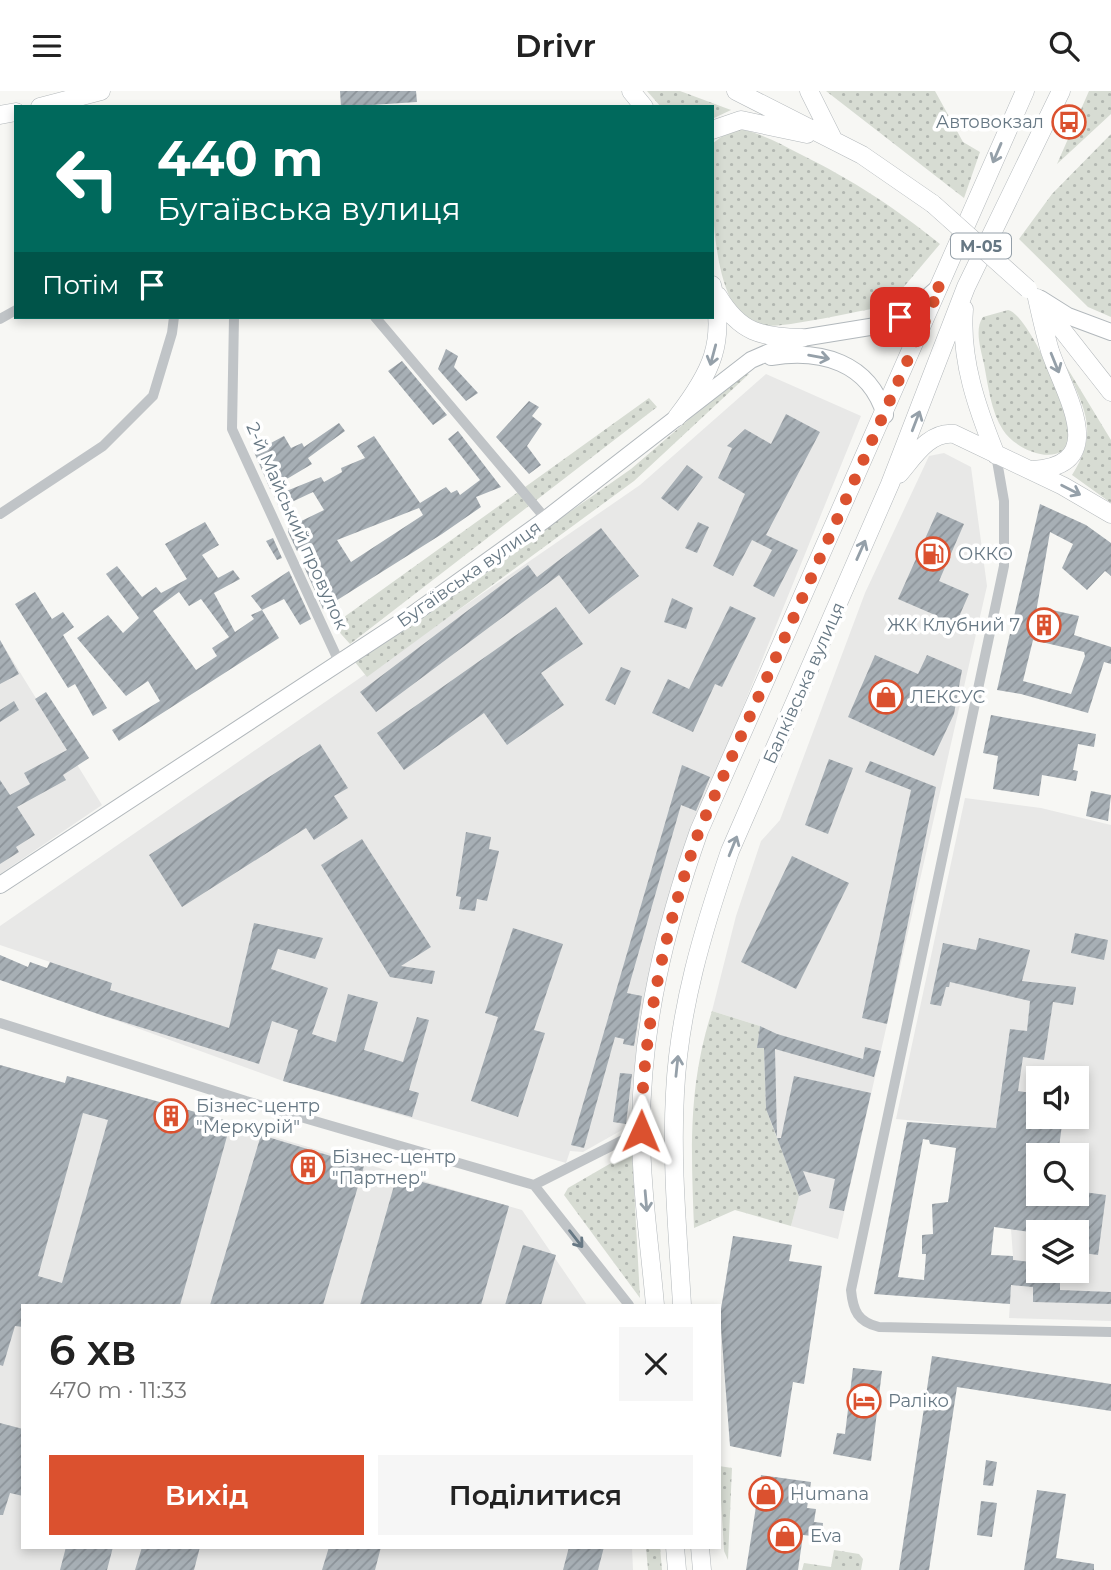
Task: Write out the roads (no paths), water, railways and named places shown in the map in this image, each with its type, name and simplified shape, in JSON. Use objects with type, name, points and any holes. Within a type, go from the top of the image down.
[{"type":"main road","points":[[48,105],[101,91]]},
{"type":"main road","points":[[631,91],[642,105]]},
{"type":"main road","name":"М-05","points":[[736,91],[836,141],[884,169],[933,204],[1033,293],[1111,392]]},
{"type":"main road","points":[[809,91],[836,141]]},
{"type":"main road","name":"Балківська вулиця","points":[[655,1304],[641,1131],[648,1026],[678,891],[699,831],[885,415],[1025,91]]},
{"type":"main road","name":"Балківська вулиця","points":[[682,1304],[674,1160],[674,1093],[692,972],[730,851],[890,484],[966,287],[1061,91]]},
{"type":"main road","points":[[714,128],[727,122],[757,121],[836,141]]},
{"type":"main road","name":"Бугаївська вулиця","points":[[0,885],[340,664],[547,519],[751,360],[802,338],[883,325],[917,306],[941,285]]},
{"type":"main road","points":[[714,287],[742,326],[768,336],[802,338]]},
{"type":"main road","points":[[966,287],[964,348],[975,395],[996,455]]},
{"type":"main road","points":[[1033,293],[1068,316],[1111,332]]},
{"type":"main road","points":[[1030,470],[1054,468],[1066,462],[1074,452],[1080,433],[1077,416],[1050,351],[1033,293]]},
{"type":"main road","points":[[677,417],[704,379],[713,356],[718,331],[714,295]]},
{"type":"main road","points":[[751,360],[804,354],[836,360],[850,366],[870,384],[885,415]]},
{"type":"main road","points":[[890,484],[930,440],[946,433],[964,438],[1084,496],[1111,514]]},
{"type":"main road","points":[[675,1549],[677,1570]]},
{"type":"main road","points":[[700,1549],[702,1570]]},
{"type":"street","points":[[0,306],[9,314]]},
{"type":"street","points":[[0,514],[103,446],[153,396],[174,319]]},
{"type":"street","name":"2-й Майський провулок","points":[[234,319],[232,429],[340,664]]},
{"type":"street","points":[[377,319],[547,519]]},
{"type":"street","points":[[996,455],[1004,501],[1004,566],[851,1290],[857,1316],[866,1324],[879,1327],[1111,1332]]},
{"type":"street","points":[[0,1023],[246,1101],[534,1185],[628,1304]]},
{"type":"street","points":[[534,1185],[641,1131]]},
{"type":"place","name":"Автовокзал","points":[[1069,122]]},
{"type":"place","name":"ОККО","points":[[933,554]]},
{"type":"place","name":"ЖК Клубний 7","points":[[1044,625]]},
{"type":"place","name":"ЛЕКСУС","points":[[886,697]]},
{"type":"place","name":"Бізнес-центр \"Меркурій\"","points":[[171,1116]]},
{"type":"place","name":"Бізнес-центр \"Партнер\"","points":[[308,1167]]},
{"type":"place","name":"Раліко","points":[[864,1401]]},
{"type":"place","name":"Humana","points":[[766,1494]]},
{"type":"place","name":"Eva","points":[[785,1536]]}]
